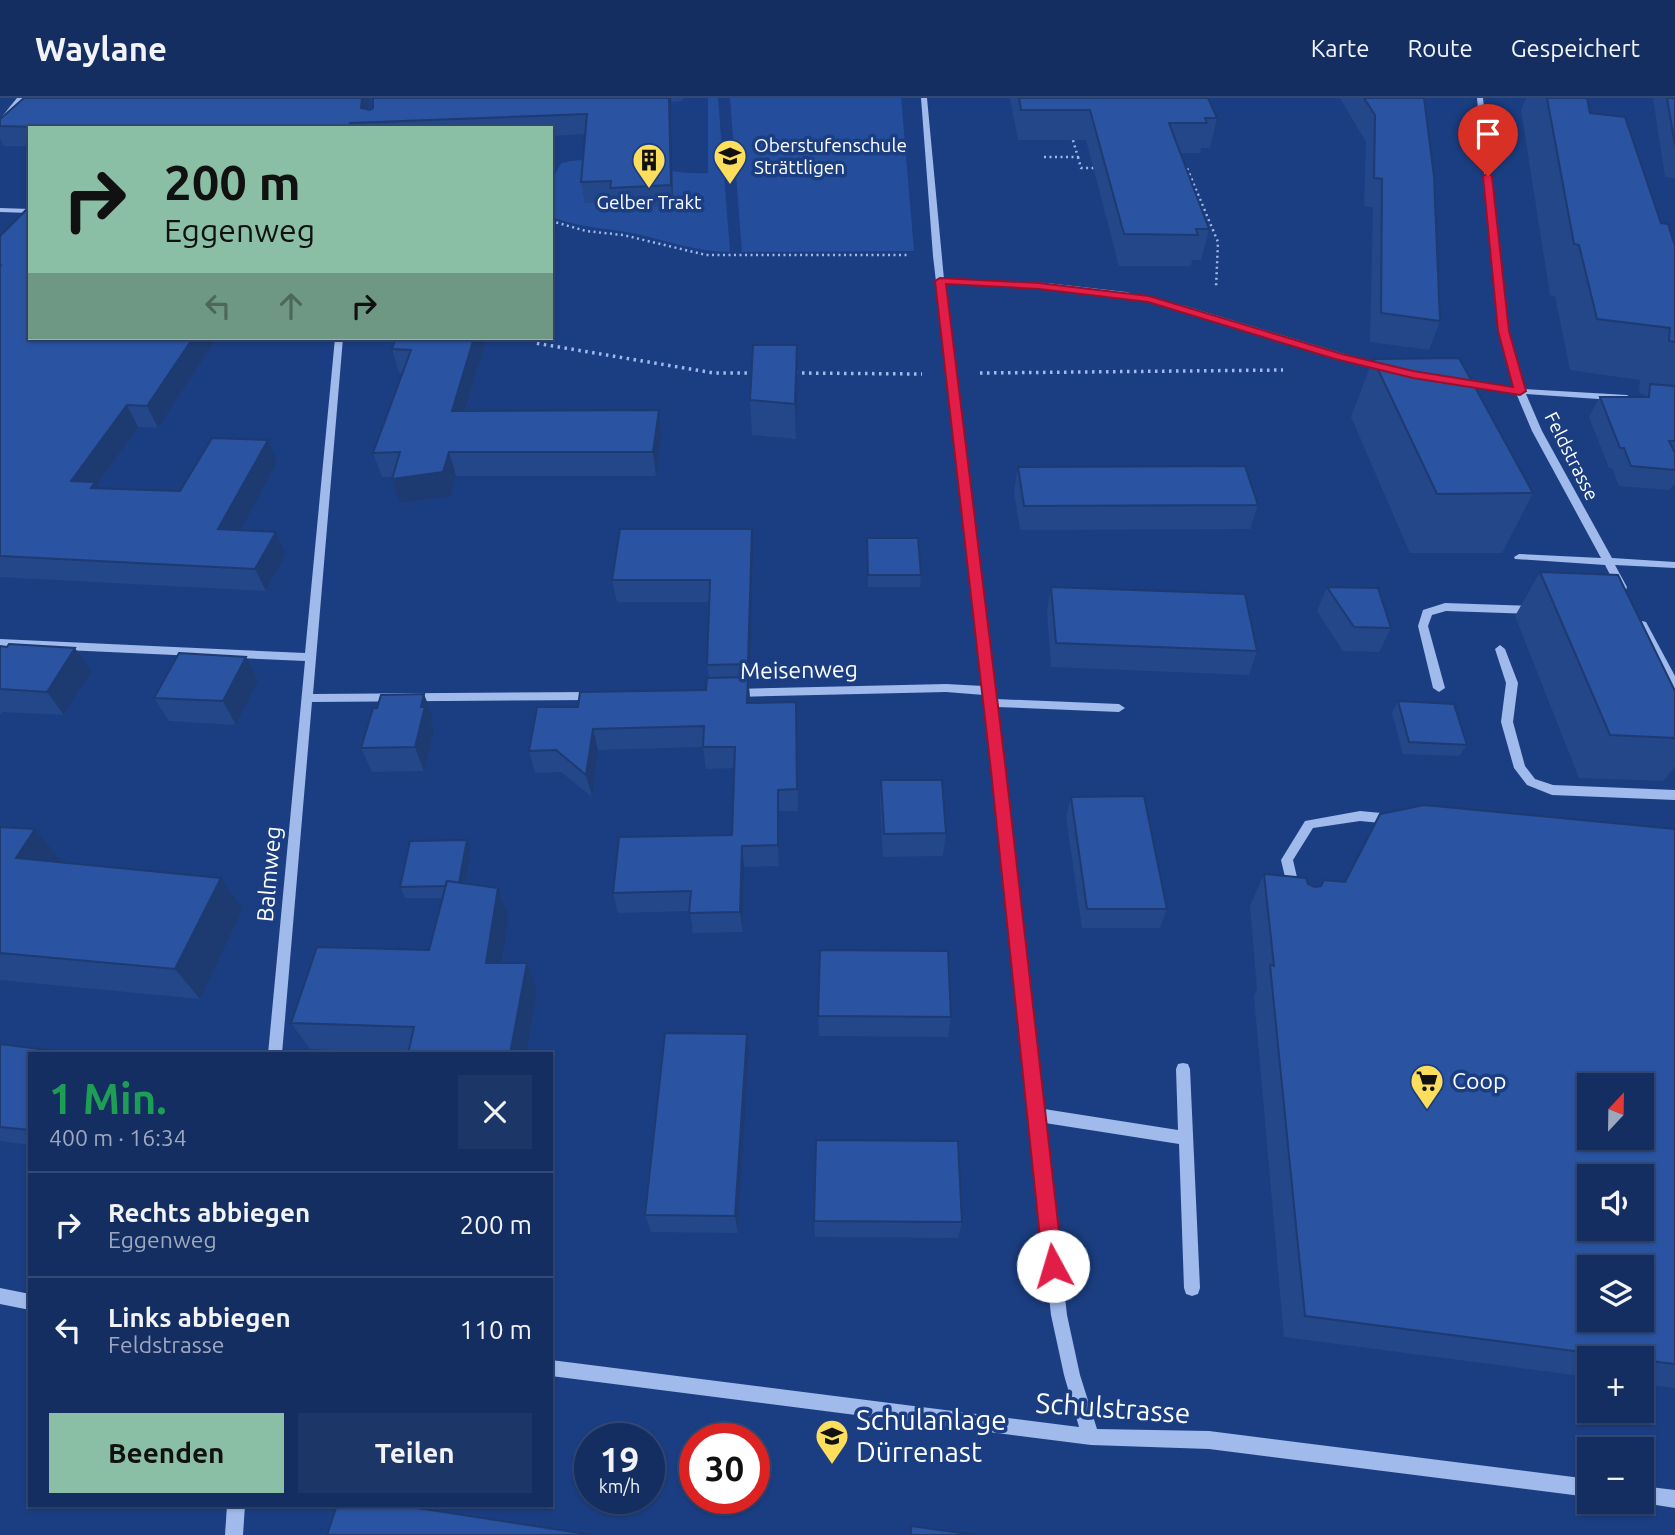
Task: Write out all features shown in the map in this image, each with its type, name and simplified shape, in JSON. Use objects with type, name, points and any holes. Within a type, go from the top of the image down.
[{"type":"street","points":[[0,124],[21,98]]},
{"type":"street","points":[[924,98],[940,281],[1059,1315],[1091,1437]]},
{"type":"street","name":"Feldstrasse","points":[[1480,98],[1503,331],[1520,391],[1537,431],[1624,593]]},
{"type":"street","points":[[0,210],[28,211]]},
{"type":"street","points":[[940,281],[1039,286],[1126,295],[1214,318],[1305,347],[1401,371]]},
{"type":"street","name":"Balmweg","points":[[275,1052],[339,340]]},
{"type":"street","points":[[1440,379],[1520,391],[1634,398]]},
{"type":"street","points":[[1519,557],[1675,565]]},
{"type":"street","points":[[1439,688],[1423,626],[1427,613],[1445,607],[1540,610]]},
{"type":"street","points":[[1636,613],[1675,686]]},
{"type":"street","points":[[0,643],[309,657]]},
{"type":"street","points":[[1500,649],[1512,683],[1507,722],[1520,768],[1531,782],[1552,790],[1675,795]]},
{"type":"street","name":"Meisenweg","points":[[716,693],[946,688],[989,697],[1119,708]]},
{"type":"street","points":[[306,698],[608,695]]},
{"type":"street","points":[[1296,900],[1287,860],[1309,824],[1360,816],[1401,820]]},
{"type":"street","points":[[1184,1069],[1192,1288]]},
{"type":"street","points":[[1036,1115],[1187,1138]]},
{"type":"street","points":[[0,1296],[28,1302]]},
{"type":"street","name":"Schulstrasse","points":[[553,1368],[1091,1437],[1209,1440],[1577,1486]]},
{"type":"street","points":[[1654,1496],[1675,1499]]},
{"type":"street","points":[[234,1535],[236,1507]]},
{"type":"path","points":[[1072,133],[1081,168],[1107,168]]},
{"type":"path","points":[[1044,157],[1078,156]]},
{"type":"path","points":[[1174,168],[1187,168],[1218,242],[1214,318]]},
{"type":"path","points":[[553,222],[586,231],[623,235],[706,255],[914,255]]},
{"type":"shaded area","points":[[708,98],[718,98],[730,252],[693,248],[553,218],[553,181],[562,163],[598,160],[672,171],[708,173]]},
{"type":"shaded area","points":[[730,98],[901,98],[914,251],[742,252]]},
{"type":"building","points":[[24,98],[362,98],[361,108],[370,110],[373,108],[373,98],[669,98],[671,185],[610,188],[611,181],[581,182],[587,114],[350,123],[348,126],[28,127],[0,126],[0,119]]},
{"type":"building","points":[[1019,98],[1208,98],[1217,118],[1205,118],[1207,123],[1169,123],[1209,229],[1196,229],[1198,235],[1124,234],[1090,110],[1021,110]]},
{"type":"building","points":[[1364,98],[1424,98],[1434,176],[1440,321],[1381,313],[1382,179],[1374,178],[1375,115]]},
{"type":"building","points":[[1547,98],[1587,98],[1590,113],[1625,117],[1661,223],[1668,224],[1675,246],[1675,342],[1669,341],[1670,328],[1597,319],[1579,245],[1574,244]]},
{"type":"building","points":[[1667,98],[1675,98],[1675,145]]},
{"type":"building","points":[[28,208],[28,340],[192,340],[147,406],[127,405],[71,481],[95,482],[91,488],[180,491],[212,438],[268,440],[218,529],[276,532],[255,569],[0,556],[0,236]]},
{"type":"building","points":[[395,340],[473,340],[452,411],[659,410],[653,452],[449,452],[443,472],[392,479],[400,452],[373,453],[411,350],[392,349]]},
{"type":"building","points":[[753,345],[797,345],[795,404],[750,400]]},
{"type":"building","points":[[1459,358],[1533,493],[1437,494],[1373,359]]},
{"type":"building","points":[[1650,384],[1675,386],[1675,441],[1669,441],[1675,453],[1675,470],[1631,466],[1624,448],[1620,448],[1600,397],[1649,397]]},
{"type":"building","points":[[1245,466],[1258,505],[1024,506],[1018,467]]},
{"type":"building","points":[[620,529],[752,529],[748,664],[707,665],[710,580],[612,580]]},
{"type":"building","points":[[867,538],[918,538],[921,575],[868,575]]},
{"type":"building","points":[[1540,572],[1618,575],[1675,691],[1675,738],[1610,735]]},
{"type":"building","points":[[1051,587],[1245,594],[1257,651],[1056,643]]},
{"type":"building","points":[[1327,587],[1378,588],[1391,628],[1354,627]]},
{"type":"building","points":[[9,644],[75,648],[47,692],[0,689],[0,646],[7,647]]},
{"type":"building","points":[[179,653],[246,657],[223,701],[154,698]]},
{"type":"building","points":[[748,677],[747,703],[796,702],[797,789],[778,790],[778,845],[742,846],[740,912],[689,913],[691,891],[613,893],[619,837],[732,835],[735,747],[703,747],[704,726],[593,729],[586,775],[556,750],[529,751],[537,707],[578,707],[580,692],[706,690],[707,678]]},
{"type":"building","points":[[424,694],[421,707],[425,707],[415,747],[361,748],[373,708],[377,708],[381,695]]},
{"type":"building","points":[[1398,701],[1454,704],[1467,745],[1409,742]]},
{"type":"building","points":[[881,780],[942,780],[946,833],[884,834]]},
{"type":"building","points":[[1144,796],[1167,909],[1087,909],[1071,797]]},
{"type":"building","name":"Coop","points":[[1424,805],[1675,829],[1675,1364],[1654,1361],[1654,1346],[1577,1346],[1577,1351],[1305,1316],[1270,965],[1274,966],[1264,874],[1306,878],[1308,884],[1315,887],[1321,886],[1324,880],[1345,882],[1380,814]]},
{"type":"building","points":[[0,827],[35,829],[16,858],[221,878],[175,969],[0,953]]},
{"type":"building","points":[[467,840],[459,883],[447,881],[445,886],[400,887],[410,841]]},
{"type":"building","points":[[447,881],[498,888],[486,963],[527,963],[510,1052],[408,1052],[414,1027],[291,1023],[317,947],[429,950]]},
{"type":"building","points":[[820,950],[948,951],[951,1017],[818,1016]]},
{"type":"building","points":[[665,1033],[747,1034],[735,1216],[645,1215]]},
{"type":"building","points":[[0,1044],[63,1052],[28,1052],[28,1130],[0,1127]]},
{"type":"building","points":[[816,1140],[958,1141],[962,1222],[814,1221]]},
{"type":"building","points":[[336,1507],[411,1507],[593,1535],[327,1535]]},
{"type":"building","points":[[911,1526],[976,1535],[911,1535]]},
{"type":"place","name":"Oberstufenschule Strättligen","points":[[730,186]]},
{"type":"place","name":"Gelber Trakt","points":[[649,190]]},
{"type":"place","name":"Coop","points":[[1427,1111]]},
{"type":"place","name":"Schulanlage Dürrenast","points":[[832,1466]]},
{"type":"route","points":[[1053,1266],[999,771],[940,281],[1039,286],[1149,299],[1339,357],[1413,374],[1520,391],[1503,331],[1488,176]]}]
